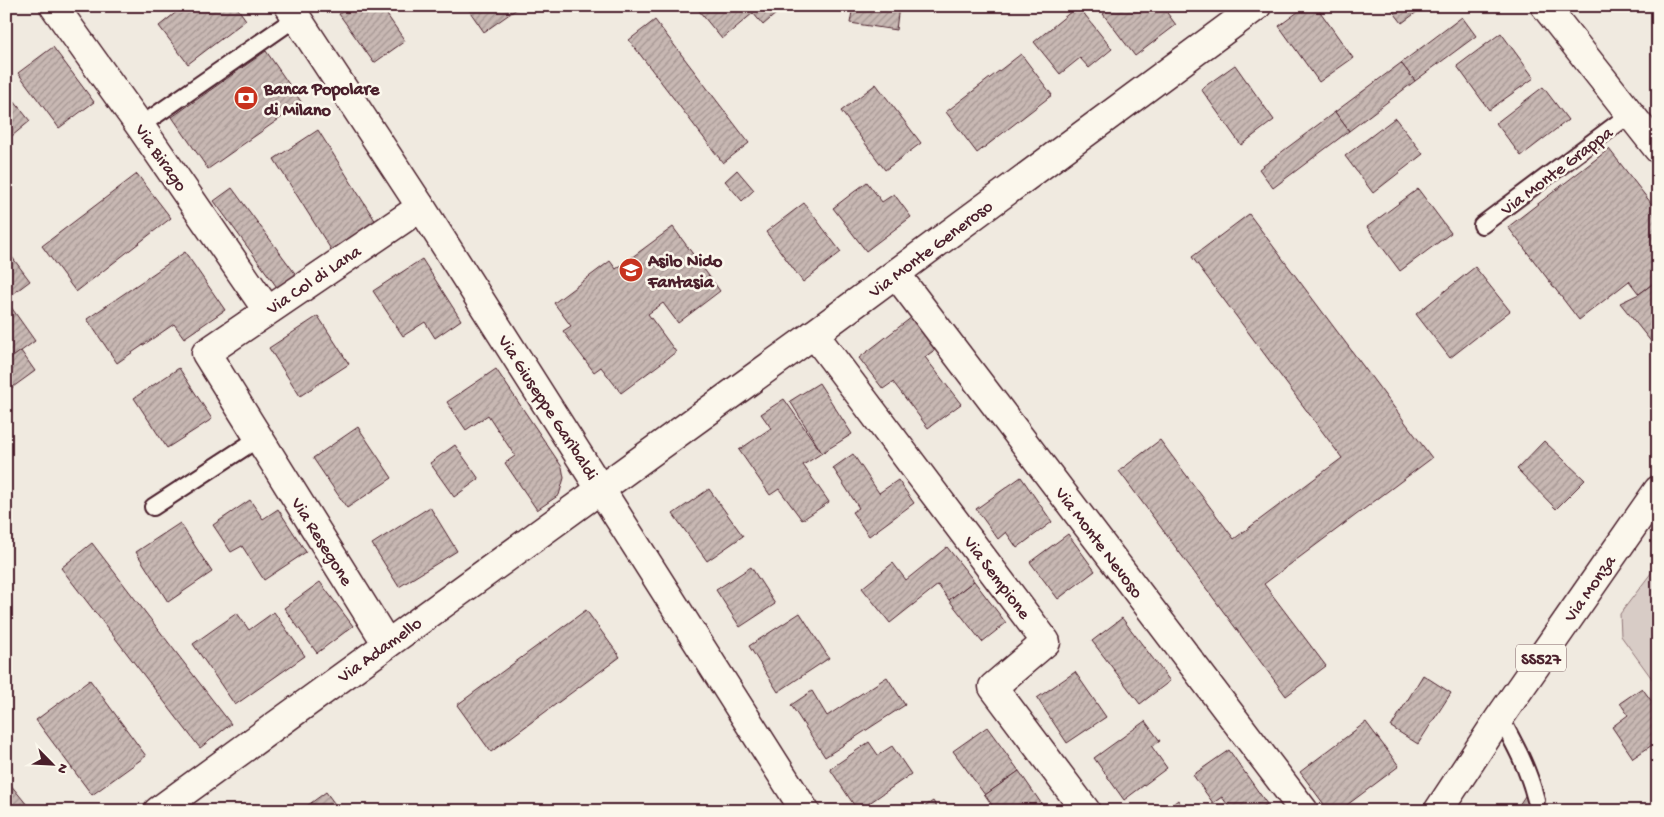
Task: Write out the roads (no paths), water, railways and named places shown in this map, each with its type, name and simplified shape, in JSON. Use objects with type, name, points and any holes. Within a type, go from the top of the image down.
[{"type":"street","name":"Via Birago","points":[[54,6],[140,126],[267,310]]},
{"type":"street","name":"Via Monte Generoso","points":[[601,489],[896,274],[1257,6]]},
{"type":"street","name":"Via Monte Grappa","points":[[1545,6],[1658,150]]},
{"type":"street","name":"Via Giuseppe Garibaldi","points":[[293,12],[421,207],[805,811]]},
{"type":"street","name":"Via Col di Lana","points":[[206,353],[421,207]]},
{"type":"street","name":"Via Monte Nevoso","points":[[896,274],[1304,811]]},
{"type":"street","name":"Via Sempione","points":[[814,334],[1046,642],[994,687],[1086,811]]},
{"type":"street","name":"Via Resegone","points":[[206,353],[387,644]]},
{"type":"street","name":"Via Adamello","points":[[158,811],[601,489]]},
{"type":"street","name":"Via Monza","points":[[1438,811],[1500,717],[1654,498]]},
{"type":"lane","points":[[140,126],[293,12]]},
{"type":"lane","name":"Via Monte Grappa","points":[[1482,225],[1630,114]]},
{"type":"lane","points":[[153,507],[259,438]]},
{"type":"lane","points":[[1500,717],[1526,768],[1536,800]]},
{"type":"place","name":"Banca Popolare di Milano","points":[[246,98]]},
{"type":"place","name":"Asilo Nido Fantasia","points":[[631,270]]}]
